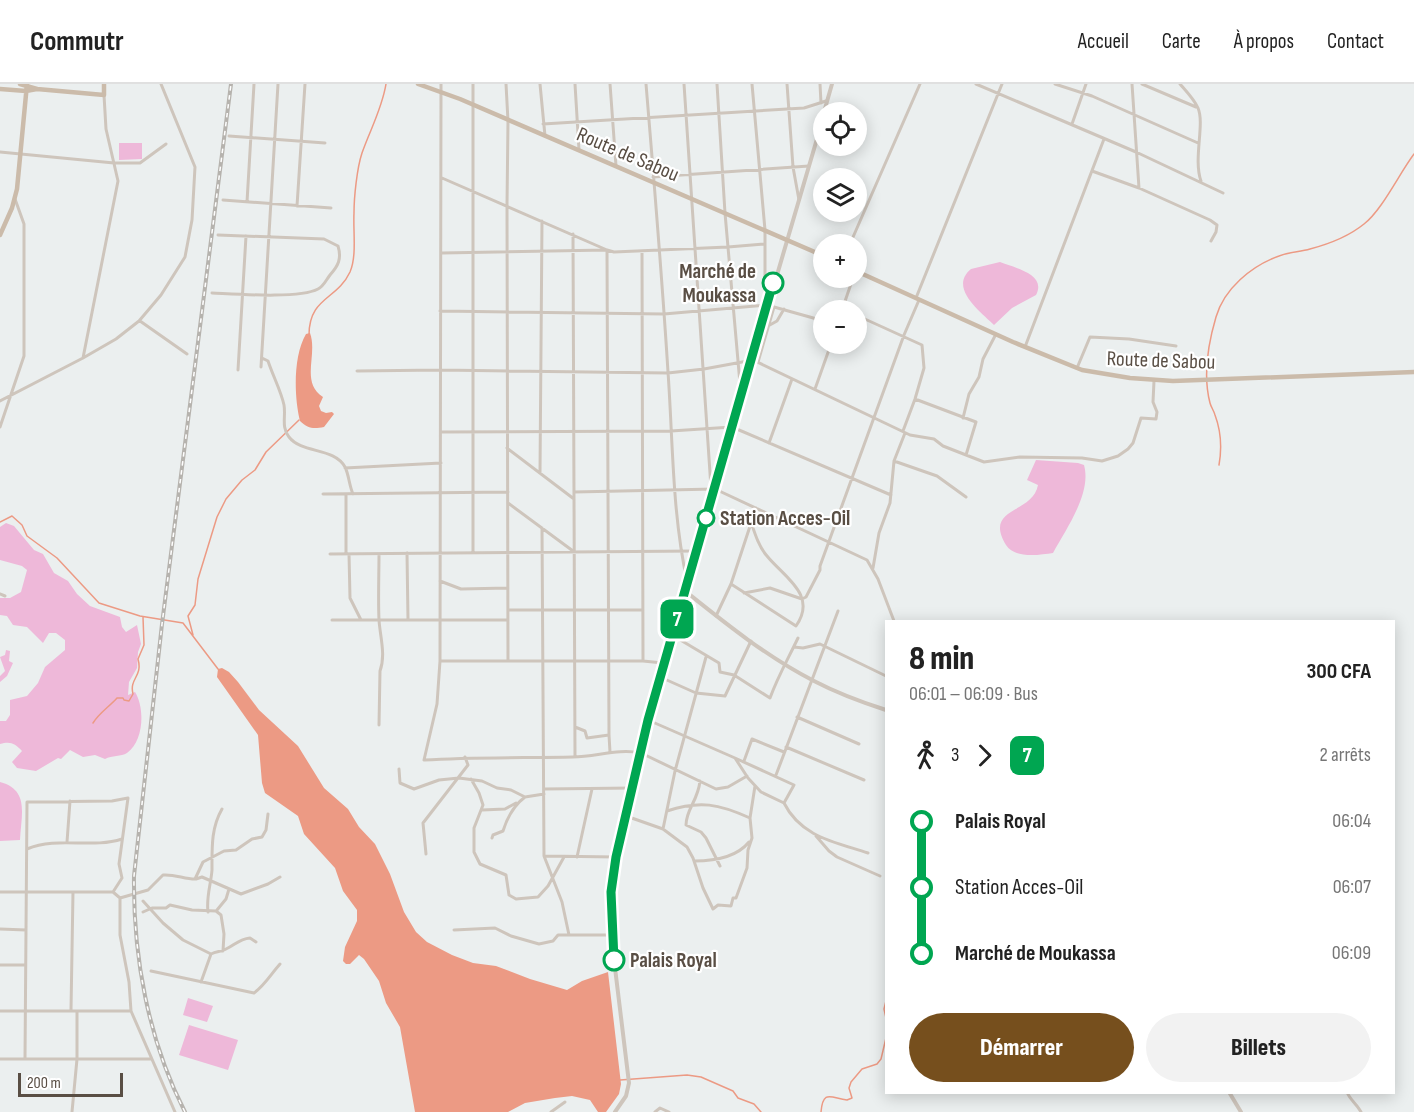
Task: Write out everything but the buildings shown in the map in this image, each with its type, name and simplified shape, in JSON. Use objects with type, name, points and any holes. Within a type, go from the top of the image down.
[{"type":"main road","points":[[20,84],[37,89],[104,95],[104,84]]},
{"type":"main road","name":"Route de Sabou","points":[[418,84],[616,166],[653,179],[692,199],[813,251]]},
{"type":"main road","points":[[0,89],[27,87]]},
{"type":"main road","points":[[0,235],[15,199],[27,87]]},
{"type":"main road","name":"Route de Sabou","points":[[867,276],[1025,347],[1077,368],[1099,374],[1154,380],[1414,372]]},
{"type":"street","points":[[0,401],[83,358],[116,339],[140,321],[161,295],[185,257],[192,220],[195,167],[161,84]]},
{"type":"street","points":[[248,202],[254,84]]},
{"type":"street","points":[[261,368],[278,84]]},
{"type":"street","points":[[297,206],[304,84]]},
{"type":"street","points":[[441,84],[440,661],[438,704],[424,760],[465,757],[575,757],[628,750],[641,753],[716,789],[728,787],[747,776]]},
{"type":"street","points":[[473,84],[473,553]]},
{"type":"street","points":[[507,84],[508,661]]},
{"type":"street","points":[[540,84],[545,136]]},
{"type":"street","points":[[575,84],[579,151]]},
{"type":"street","points":[[610,84],[616,166]]},
{"type":"street","points":[[646,84],[675,491],[681,551],[687,582]]},
{"type":"street","points":[[684,84],[713,489]]},
{"type":"street","points":[[717,84],[725,213],[741,397]]},
{"type":"street","points":[[752,84],[765,230],[766,304]]},
{"type":"street","points":[[787,84],[793,167],[799,201]]},
{"type":"street","points":[[820,84],[821,102]]},
{"type":"street","points":[[823,102],[828,100],[832,84]]},
{"type":"street","points":[[854,234],[920,84]]},
{"type":"street","points":[[976,84],[1136,152],[1223,193]]},
{"type":"street","points":[[802,599],[806,597],[820,570],[904,335],[978,139],[1002,84]]},
{"type":"street","points":[[1072,124],[1086,84]]},
{"type":"street","points":[[1131,84],[1139,188]]},
{"type":"street","points":[[1142,84],[1198,107]]},
{"type":"street","points":[[1180,84],[1198,107],[1201,181]]},
{"type":"street","points":[[1059,85],[1092,96],[1198,143]]},
{"type":"street","points":[[83,358],[118,182],[106,129],[104,95]]},
{"type":"street","points":[[543,124],[804,108],[813,105]]},
{"type":"street","points":[[229,136],[325,143]]},
{"type":"street","points":[[1025,347],[1104,139]]},
{"type":"street","points":[[0,152],[114,163],[140,163],[166,144]]},
{"type":"street","points":[[755,361],[766,304],[813,152]]},
{"type":"street","points":[[653,179],[691,174],[809,166]]},
{"type":"street","points":[[1092,171],[1139,188],[1217,225],[1211,241]]},
{"type":"street","points":[[442,178],[614,252],[764,244]]},
{"type":"street","points":[[0,427],[24,356],[24,224],[15,199]]},
{"type":"street","points":[[223,200],[331,208]]},
{"type":"street","points":[[540,473],[542,221]]},
{"type":"street","points":[[573,234],[575,757]]},
{"type":"street","points":[[212,293],[304,294],[317,290],[335,270],[339,260],[338,246],[327,240],[218,235]]},
{"type":"street","points":[[238,370],[246,236]]},
{"type":"street","points":[[442,253],[607,250]]},
{"type":"street","points":[[607,250],[610,752]]},
{"type":"street","points":[[642,251],[643,661]]},
{"type":"street","points":[[440,311],[664,314],[766,304]]},
{"type":"street","points":[[615,1112],[626,1096],[629,1083],[611,935],[611,892],[616,857],[648,720],[741,397],[774,307],[813,318]]},
{"type":"street","points":[[768,326],[777,321],[784,309]]},
{"type":"street","points":[[867,320],[922,345],[924,368],[894,461],[891,495],[874,553],[873,569]]},
{"type":"street","points":[[140,321],[187,354]]},
{"type":"street","points":[[963,418],[969,394],[979,377],[983,359],[996,334]]},
{"type":"street","points":[[1077,368],[1090,337],[1129,339],[1176,346]]},
{"type":"street","points":[[815,389],[827,354]]},
{"type":"street","points":[[262,358],[268,361],[284,406],[283,422],[287,434],[296,444],[333,458],[345,468],[353,494]]},
{"type":"street","points":[[357,371],[668,373],[755,361],[904,432],[918,437],[934,438],[943,446],[984,462],[1020,457],[1082,458],[1102,461],[1118,456],[1133,443],[1141,418],[1156,419],[1157,412],[1153,402],[1154,380]]},
{"type":"street","points":[[769,443],[792,379]]},
{"type":"street","points":[[915,399],[976,422],[966,455]]},
{"type":"street","points":[[441,432],[671,431],[732,427],[891,495]]},
{"type":"street","points":[[507,448],[574,500]]},
{"type":"street","points":[[894,461],[937,476],[966,497]]},
{"type":"street","points":[[345,468],[441,463]]},
{"type":"street","points":[[574,492],[713,489],[867,560],[878,579],[894,620]]},
{"type":"street","points":[[323,494],[508,492]]},
{"type":"street","points":[[346,494],[350,598],[360,620]]},
{"type":"street","points":[[508,502],[574,552]]},
{"type":"street","points":[[716,616],[731,584],[756,508]]},
{"type":"street","points":[[731,584],[796,626],[803,609],[802,599],[793,581],[766,556],[751,522]]},
{"type":"street","points":[[542,528],[544,856],[562,902],[569,935]]},
{"type":"street","points":[[330,554],[696,551]]},
{"type":"street","points":[[407,553],[408,620]]},
{"type":"street","points":[[379,554],[379,620],[382,647],[379,725]]},
{"type":"street","points":[[440,581],[462,589],[508,588]]},
{"type":"street","points":[[744,592],[770,588],[802,599]]},
{"type":"street","points":[[685,591],[751,641],[811,680],[885,710]]},
{"type":"street","points":[[0,594],[5,596]]},
{"type":"street","points":[[508,610],[643,610]]},
{"type":"street","points":[[776,775],[838,611]]},
{"type":"street","points":[[332,620],[508,620]]},
{"type":"street","points":[[672,635],[719,663],[720,672],[734,675],[770,698],[784,663],[790,656],[798,638]]},
{"type":"street","points":[[660,677],[696,693],[725,696],[751,641]]},
{"type":"street","points":[[794,647],[803,648],[820,644],[885,676]]},
{"type":"street","points":[[663,829],[675,771],[706,657]]},
{"type":"street","points":[[440,661],[643,661],[663,663]]},
{"type":"street","points":[[797,717],[859,744]]},
{"type":"street","points":[[648,720],[776,775],[794,785],[784,803]]},
{"type":"street","points":[[575,727],[585,731],[587,738],[609,735]]},
{"type":"street","points":[[744,762],[752,739],[784,752]]},
{"type":"street","points":[[786,747],[864,780]]},
{"type":"street","points":[[426,854],[423,823],[468,765],[465,757]]},
{"type":"street","points":[[735,758],[755,786],[771,799],[784,803],[790,816],[814,835],[828,851],[880,876]]},
{"type":"street","points":[[399,769],[400,783],[414,789],[439,780],[459,778],[482,781],[525,797]]},
{"type":"street","points":[[471,779],[483,805],[474,828],[474,852],[480,864],[506,875],[509,895],[516,899],[538,897],[544,892],[564,857]]},
{"type":"street","points":[[700,781],[699,794],[688,813],[686,825],[701,832],[706,838],[720,866]]},
{"type":"street","points":[[626,816],[663,829],[687,847],[712,909],[718,905],[731,906],[747,868],[748,850],[752,838],[750,818],[755,786]]},
{"type":"street","points":[[544,789],[633,788]]},
{"type":"street","points":[[577,857],[592,789]]},
{"type":"street","points":[[481,810],[505,809],[525,797],[544,794]]},
{"type":"street","points":[[492,838],[493,835],[502,831],[505,821],[525,797]]},
{"type":"street","points":[[25,1059],[27,802],[112,801],[128,798],[119,864],[122,878],[114,892]]},
{"type":"street","points":[[67,842],[70,801]]},
{"type":"street","points":[[667,811],[694,804],[729,808],[750,818]]},
{"type":"street","points":[[208,912],[206,900],[210,881],[214,828],[222,809]]},
{"type":"street","points":[[195,879],[203,862],[224,851],[237,850],[252,839],[262,837],[266,830],[268,814]]},
{"type":"street","points":[[814,835],[868,853]]},
{"type":"street","points":[[694,861],[708,861],[735,855],[752,838]]},
{"type":"street","points":[[27,849],[40,844],[110,843],[122,839]]},
{"type":"street","points":[[544,856],[616,857]]},
{"type":"street","points":[[120,898],[148,890],[163,875],[174,874],[186,879],[202,877],[241,894],[280,877]]},
{"type":"street","points":[[143,912],[152,908],[166,908],[170,905],[208,912],[216,911],[226,899],[229,889]]},
{"type":"street","points":[[0,892],[114,892],[120,898],[120,935],[129,982],[131,1011],[175,1112]]},
{"type":"street","points":[[71,1011],[73,892]]},
{"type":"street","points":[[143,901],[183,940],[211,954]]},
{"type":"street","points":[[216,911],[221,915],[224,926],[223,951]]},
{"type":"street","points":[[454,930],[495,928],[511,936],[538,944],[553,941],[558,935],[611,935]]},
{"type":"street","points":[[0,929],[26,930]]},
{"type":"street","points":[[201,982],[211,954],[223,951],[246,938],[256,942]]},
{"type":"street","points":[[151,972],[254,993],[265,985],[269,976],[280,964]]},
{"type":"street","points":[[0,965],[26,965]]},
{"type":"street","points":[[0,1011],[131,1011]]},
{"type":"street","points":[[72,1112],[77,1011]]},
{"type":"street","points":[[0,1059],[151,1059]]},
{"type":"street","points":[[1230,1094],[1241,1112]]},
{"type":"street","points":[[1348,1094],[1361,1112]]},
{"type":"street","points":[[551,1112],[565,1102]]},
{"type":"street","points":[[655,1112],[660,1108],[669,1112]]},
{"type":"shaded area","points":[[119,143],[142,143],[142,159],[119,160]]},
{"type":"shaded area","points":[[1000,262],[1028,273],[1037,282],[1038,288],[1036,295],[1012,308],[994,325],[975,307],[965,292],[963,284],[965,276],[971,269]]},
{"type":"shaded area","points":[[310,333],[312,384],[323,397],[319,406],[321,411],[334,414],[324,427],[317,428],[308,427],[300,421],[297,400],[296,377],[299,354],[306,334]]},
{"type":"shaded area","points":[[1036,460],[1084,465],[1084,487],[1071,522],[1053,553],[1021,554],[1006,545],[1001,533],[1001,524],[1005,517],[1034,494],[1038,485],[1027,480]]},
{"type":"shaded area","points":[[6,523],[14,526],[34,550],[43,554],[54,573],[68,581],[77,594],[90,606],[120,617],[122,627],[126,632],[137,625],[141,644],[137,668],[129,682],[128,695],[135,692],[140,707],[141,724],[137,741],[127,753],[105,759],[95,755],[83,757],[70,750],[61,759],[58,758],[36,771],[17,768],[12,762],[22,751],[12,743],[0,744],[0,721],[6,721],[10,715],[10,700],[27,696],[38,683],[45,667],[65,650],[65,640],[56,633],[49,633],[43,643],[27,627],[13,625],[7,616],[0,615],[0,598],[10,598],[21,592],[27,570],[22,566],[0,560],[0,527]]},
{"type":"shaded area","points":[[6,650],[10,651],[9,661],[13,663],[7,676],[0,682],[0,676],[5,671],[0,657],[5,655]]},
{"type":"shaded area","points":[[222,668],[238,682],[259,710],[298,746],[324,788],[348,809],[359,827],[375,844],[390,874],[404,912],[416,932],[427,942],[473,963],[496,966],[567,990],[582,981],[608,972],[621,1084],[619,1094],[606,1112],[598,1112],[590,1100],[572,1096],[525,1103],[508,1112],[415,1112],[400,1027],[386,1003],[379,981],[359,955],[350,964],[343,961],[345,947],[357,921],[357,910],[343,891],[335,868],[304,834],[298,816],[265,793],[258,735],[217,677],[218,669]]},
{"type":"shaded area","points":[[0,782],[10,786],[20,797],[22,813],[20,840],[0,841]]},
{"type":"shaded area","points":[[188,998],[213,1006],[207,1022],[183,1015]]},
{"type":"shaded area","points":[[189,1025],[238,1040],[228,1070],[179,1055]]},
{"type":"waterway","points":[[309,335],[314,313],[345,281],[352,266],[356,183],[359,166],[382,102],[386,84]]},
{"type":"waterway","points":[[1219,465],[1220,433],[1210,403],[1207,371],[1213,327],[1225,297],[1249,272],[1269,260],[1331,242],[1364,224],[1384,201],[1414,154]]},
{"type":"waterway","points":[[193,635],[188,616],[195,605],[198,579],[217,517],[226,499],[242,480],[255,470],[266,452],[299,420]]},
{"type":"waterway","points":[[0,522],[12,516],[22,525],[27,536],[57,558],[99,603],[140,616],[183,623],[218,669]]},
{"type":"waterway","points":[[93,723],[117,698],[129,701],[133,694],[133,684],[139,670],[138,659],[144,645],[143,617]]},
{"type":"waterway","points":[[885,1005],[885,1014]]},
{"type":"waterway","points":[[821,1112],[826,1098],[847,1100],[852,1098],[849,1088],[851,1082],[862,1069],[877,1064],[881,1059],[885,1042]]},
{"type":"waterway","points":[[620,1080],[687,1075],[701,1077],[733,1091],[738,1098],[754,1104],[761,1112]]},
{"type":"railway","points":[[185,1112],[161,1056],[145,997],[136,936],[134,876],[162,624],[231,84]]},
{"type":"bus line","name":"7","points":[[614,960],[611,892],[616,857],[648,720],[753,360],[773,283]]},
{"type":"place","name":"Marché de Moukassa","points":[[773,283]]},
{"type":"place","name":"Station Acces-Oil","points":[[706,518]]},
{"type":"place","name":"Palais Royal","points":[[614,960]]}]
